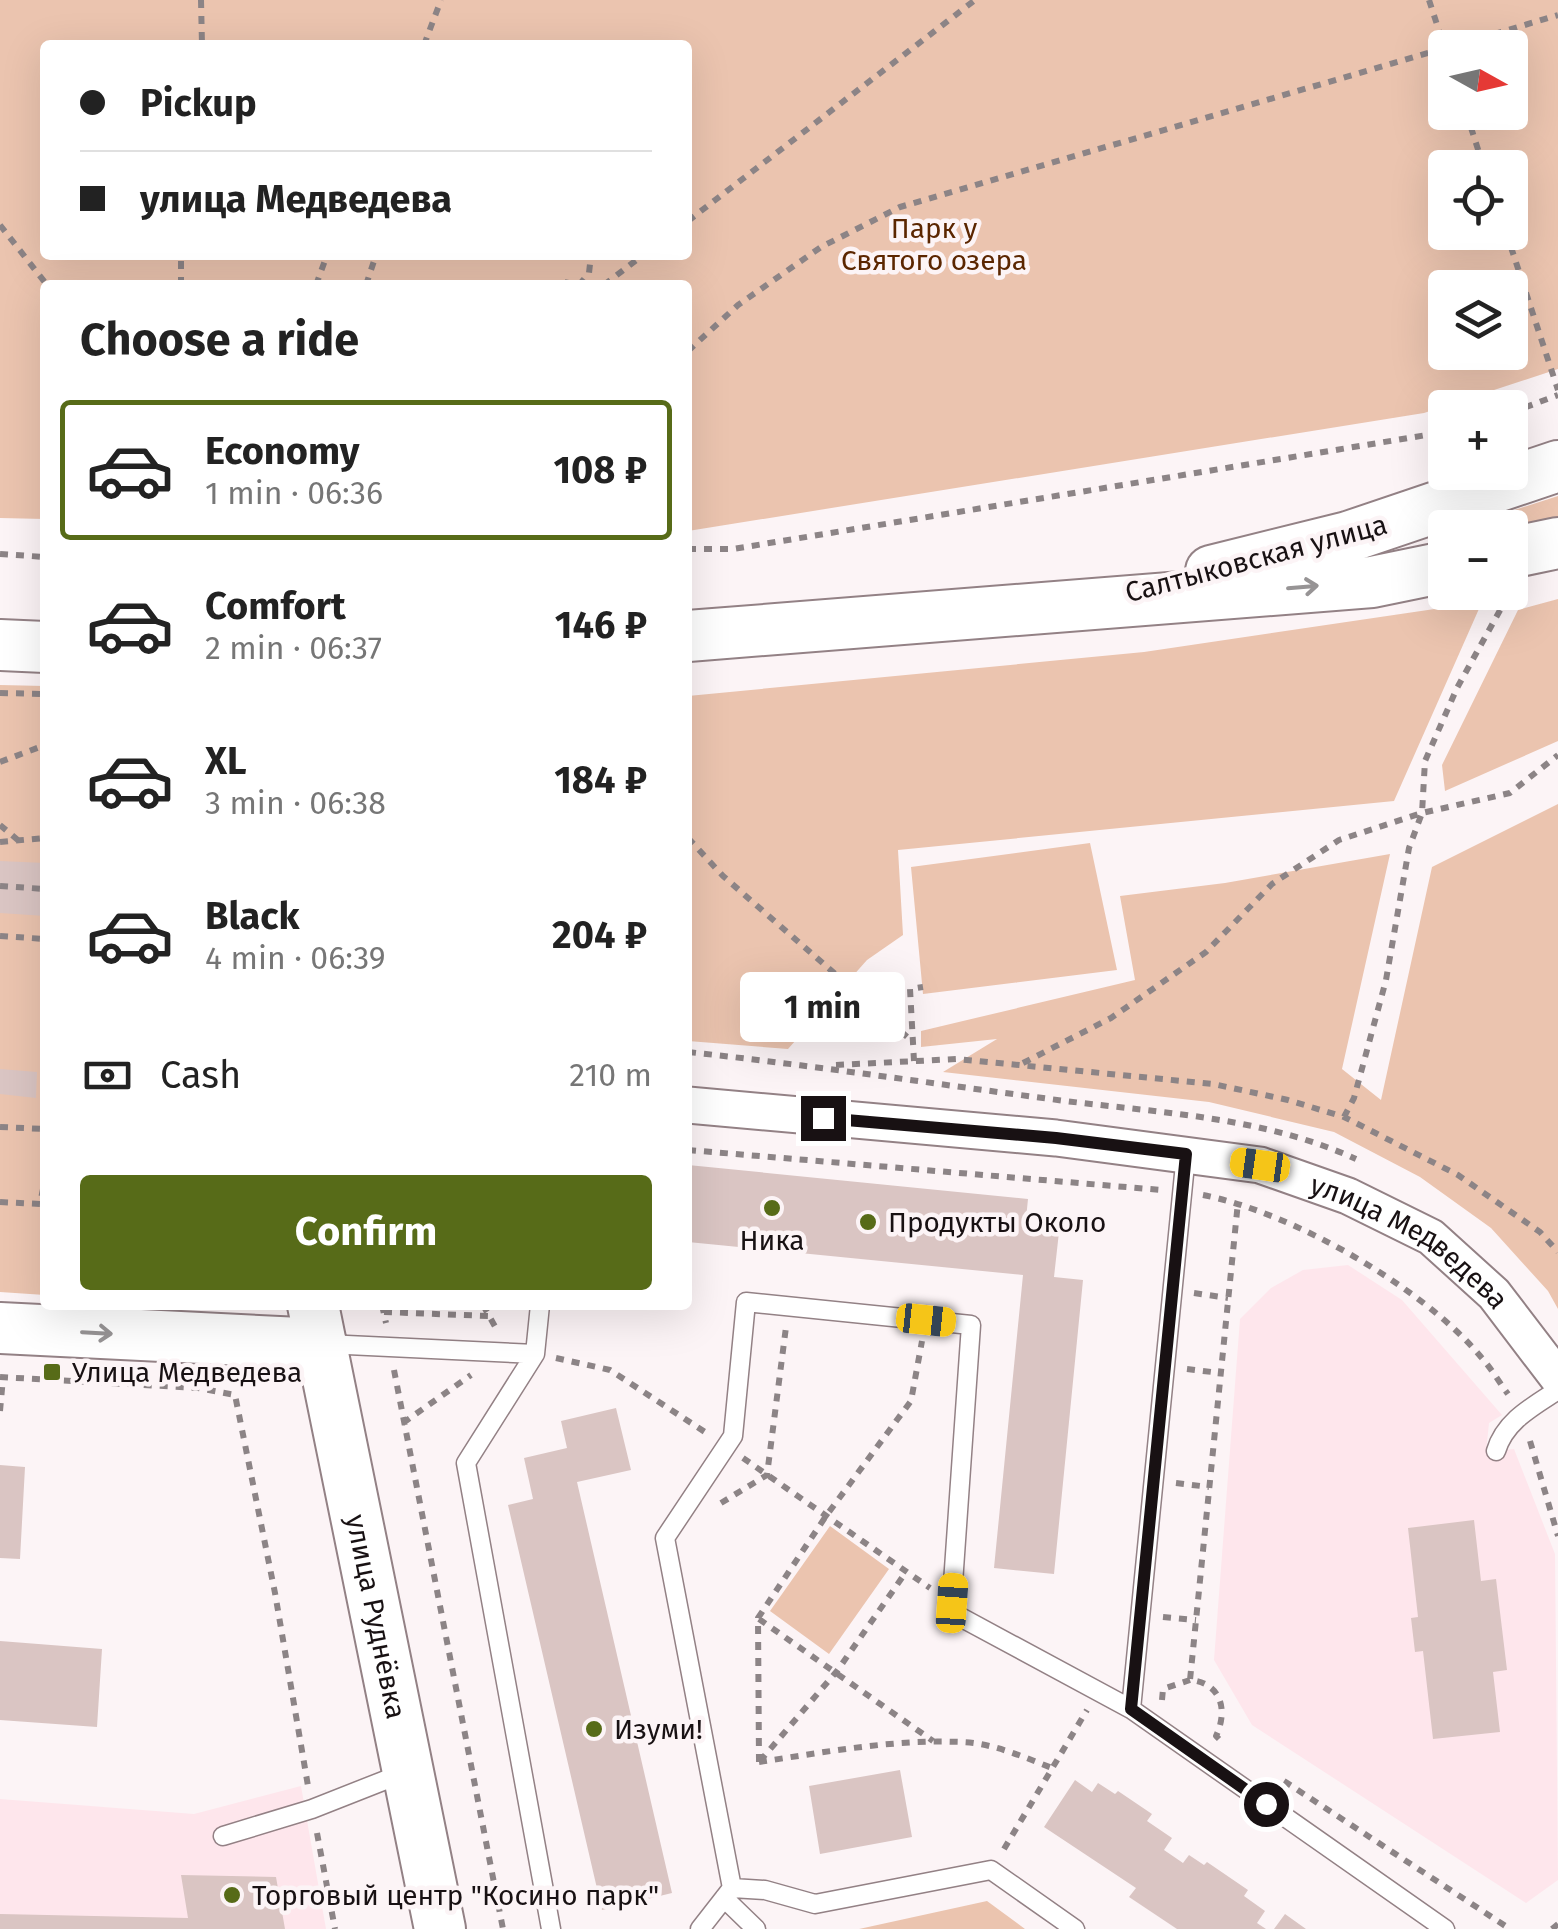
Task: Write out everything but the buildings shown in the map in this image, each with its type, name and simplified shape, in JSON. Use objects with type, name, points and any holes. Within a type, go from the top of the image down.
[{"type":"main road","name":"Салтыковская улица","points":[[1066,607],[1348,537],[1558,466]]},
{"type":"main road","points":[[1528,549],[1558,543]]},
{"type":"main road","name":"Салтыковская улица","points":[[692,636],[1372,582],[1428,570]]},
{"type":"main road","points":[[0,645],[40,648]]},
{"type":"main road","points":[[0,1328],[317,1325]]},
{"type":"main road","name":"улица Руднёвка","points":[[317,1325],[440,1929]]},
{"type":"street","name":"улица Медведева","points":[[692,1105],[1056,1138],[1260,1165],[1348,1196],[1431,1237],[1494,1294],[1558,1378]]},
{"type":"lane","points":[[1131,1709],[1186,1154]]},
{"type":"lane","points":[[756,1929],[728,1893],[666,1538],[733,1436],[746,1302],[971,1325],[951,1612],[1131,1709],[1445,1929]]},
{"type":"lane","points":[[540,1310],[536,1354],[466,1463],[551,1929]]},
{"type":"lane","points":[[317,1325],[391,1347],[536,1354]]},
{"type":"lane","points":[[1496,1451],[1501,1433],[1558,1390]]},
{"type":"lane","points":[[222,1836],[312,1810],[407,1772]]},
{"type":"lane","points":[[700,1929],[728,1893],[765,1890],[816,1904],[991,1870],[1075,1929]]},
{"type":"path","points":[[201,0],[202,40]]},
{"type":"path","points":[[426,40],[441,0]]},
{"type":"path","points":[[692,218],[975,0]]},
{"type":"path","points":[[1429,0],[1440,30]]},
{"type":"path","points":[[1507,30],[1558,15]]},
{"type":"path","points":[[692,347],[738,306],[821,247],[900,208],[1428,53]]},
{"type":"path","points":[[0,225],[43,280]]},
{"type":"path","points":[[1512,250],[1558,393],[1528,406]]},
{"type":"path","points":[[610,280],[636,260]]},
{"type":"path","points":[[692,550],[734,548],[1428,435]]},
{"type":"path","points":[[0,554],[40,557]]},
{"type":"path","points":[[1344,1116],[1354,1098],[1386,980],[1410,848],[1422,813],[1425,761],[1457,688],[1500,610]]},
{"type":"path","points":[[0,692],[40,694]]},
{"type":"path","points":[[0,762],[40,747]]},
{"type":"path","points":[[1020,1065],[1111,1018],[1206,952],[1272,884],[1339,840],[1422,813],[1510,793],[1558,754]]},
{"type":"path","points":[[0,825],[20,842]]},
{"type":"path","points":[[0,842],[40,839]]},
{"type":"path","points":[[692,842],[723,876],[913,1042]]},
{"type":"path","points":[[0,886],[40,888]]},
{"type":"path","points":[[0,936],[40,939]]},
{"type":"path","points":[[914,1061],[910,989],[923,987]]},
{"type":"path","points":[[821,1066],[957,1058],[1213,1084],[1288,1100],[1344,1116],[1458,1176],[1540,1232],[1558,1252]]},
{"type":"path","points":[[0,1127],[40,1129]]},
{"type":"path","points":[[692,1150],[1182,1192],[1238,1202],[1347,1254],[1421,1302],[1479,1354],[1522,1414],[1558,1536]]},
{"type":"path","points":[[0,1202],[40,1204]]},
{"type":"path","points":[[1190,1680],[1238,1202]]},
{"type":"path","points":[[383,1310],[503,1929]]},
{"type":"path","points":[[410,1310],[489,1316]]},
{"type":"path","points":[[759,1762],[758,1618],[826,1516],[911,1401],[926,1320]]},
{"type":"path","points":[[403,1423],[503,1352]]},
{"type":"path","points":[[536,1354],[610,1370],[952,1603]]},
{"type":"path","points":[[0,1411],[2,1377],[198,1388],[235,1396],[336,1929]]},
{"type":"path","points":[[759,1762],[837,1671],[906,1572]]},
{"type":"path","points":[[758,1618],[935,1743]]},
{"type":"path","points":[[1160,1730],[1163,1690],[1190,1680],[1204,1681],[1219,1694],[1224,1718],[1216,1736],[1230,1746]]},
{"type":"path","points":[[991,1870],[1098,1692]]},
{"type":"path","points":[[759,1762],[881,1744],[965,1742],[1052,1768]]},
{"type":"path","points":[[1274,1775],[1510,1929]]},
{"type":"path","points":[[1552,1929],[1558,1924]]},
{"type":"shaded area","points":[[1348,1265],[1402,1300],[1502,1415],[1489,1423],[1486,1452],[1514,1449],[1555,1554],[1558,1880],[1526,1903],[1252,1725],[1214,1660],[1240,1319],[1271,1288],[1303,1270]]},
{"type":"shaded area","points":[[301,1786],[326,1929],[0,1929],[0,1799],[194,1814]]},
{"type":"green space","name":"Парк у Святого озера","points":[[0,0],[1558,0],[1558,369],[1494,390],[1428,390],[1428,412],[1424,413],[692,530],[692,280],[40,280],[40,519],[0,518]]},
{"type":"green space","points":[[1558,496],[1558,532],[1528,530],[1528,510],[1514,510]]},
{"type":"green space","points":[[1558,599],[1558,741],[1445,791],[1442,765],[1518,610]]},
{"type":"green space","points":[[1428,610],[1478,610],[1394,801],[898,850],[903,935],[867,960],[788,1049],[692,1041],[692,696],[1144,652]]},
{"type":"green space","points":[[0,685],[40,686],[40,1295],[0,1292]]},
{"type":"green space","points":[[1558,804],[1558,1309],[1548,1291],[1491,1228],[1420,1177],[1334,1132],[1209,1102],[943,1072],[997,1039],[921,1047],[921,1031],[1135,980],[1120,896],[1225,883],[1390,854],[1342,1069],[1381,1100],[1432,867]]},
{"type":"green space","points":[[1090,843],[1117,970],[923,994],[911,867]]},
{"type":"green space","points":[[830,1526],[889,1569],[829,1654],[770,1611]]},
{"type":"green space","points":[[987,1901],[1025,1929],[859,1929]]},
{"type":"place","name":"Ника","points":[[772,1208]]},
{"type":"place","name":"Продукты Около","points":[[868,1222]]},
{"type":"place","name":"Улица Медведева","points":[[52,1372]]},
{"type":"place","name":"Изуми!","points":[[594,1729]]},
{"type":"place","name":"Торговый центр \"Косино парк\"","points":[[232,1895]]},
{"type":"route","points":[[823,1118],[1056,1138],[1186,1154],[1131,1709],[1266,1804]]}]
